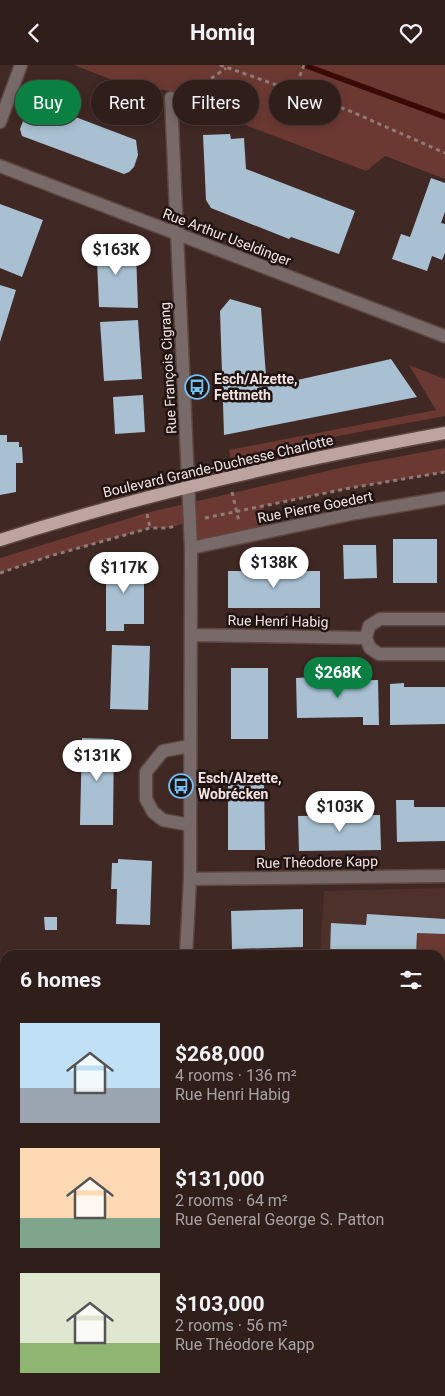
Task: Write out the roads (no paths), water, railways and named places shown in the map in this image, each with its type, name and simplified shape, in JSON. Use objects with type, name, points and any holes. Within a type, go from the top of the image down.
[{"type":"main road","name":"Boulevard Grande-Duchesse Charlotte","points":[[0,540],[143,497],[229,476],[341,452],[445,433]]},
{"type":"street","points":[[0,122],[21,65]]},
{"type":"street","name":"Rue François Cigrang","points":[[171,97],[191,548],[190,879],[186,950]]},
{"type":"street","name":"Rue Arthur Useldinger","points":[[0,166],[444,336]]},
{"type":"street","name":"Rue Pierre Goedert","points":[[191,548],[356,513],[445,498]]},
{"type":"street","points":[[445,619],[380,619],[369,626],[366,638],[370,648],[379,654],[445,654]]},
{"type":"street","name":"Rue Henri Habig","points":[[191,635],[366,638]]},
{"type":"street","points":[[190,746],[163,751],[146,772],[146,799],[153,812],[163,820],[190,825]]},
{"type":"street","name":"Rue Théodore Kapp","points":[[190,879],[445,876]]},
{"type":"waterway","points":[[304,65],[445,117]]},
{"type":"place","name":"Esch/Alzette, Fettmeth","points":[[197,387]]},
{"type":"place","name":"Esch/Alzette, Wobrécken","points":[[181,786]]}]
